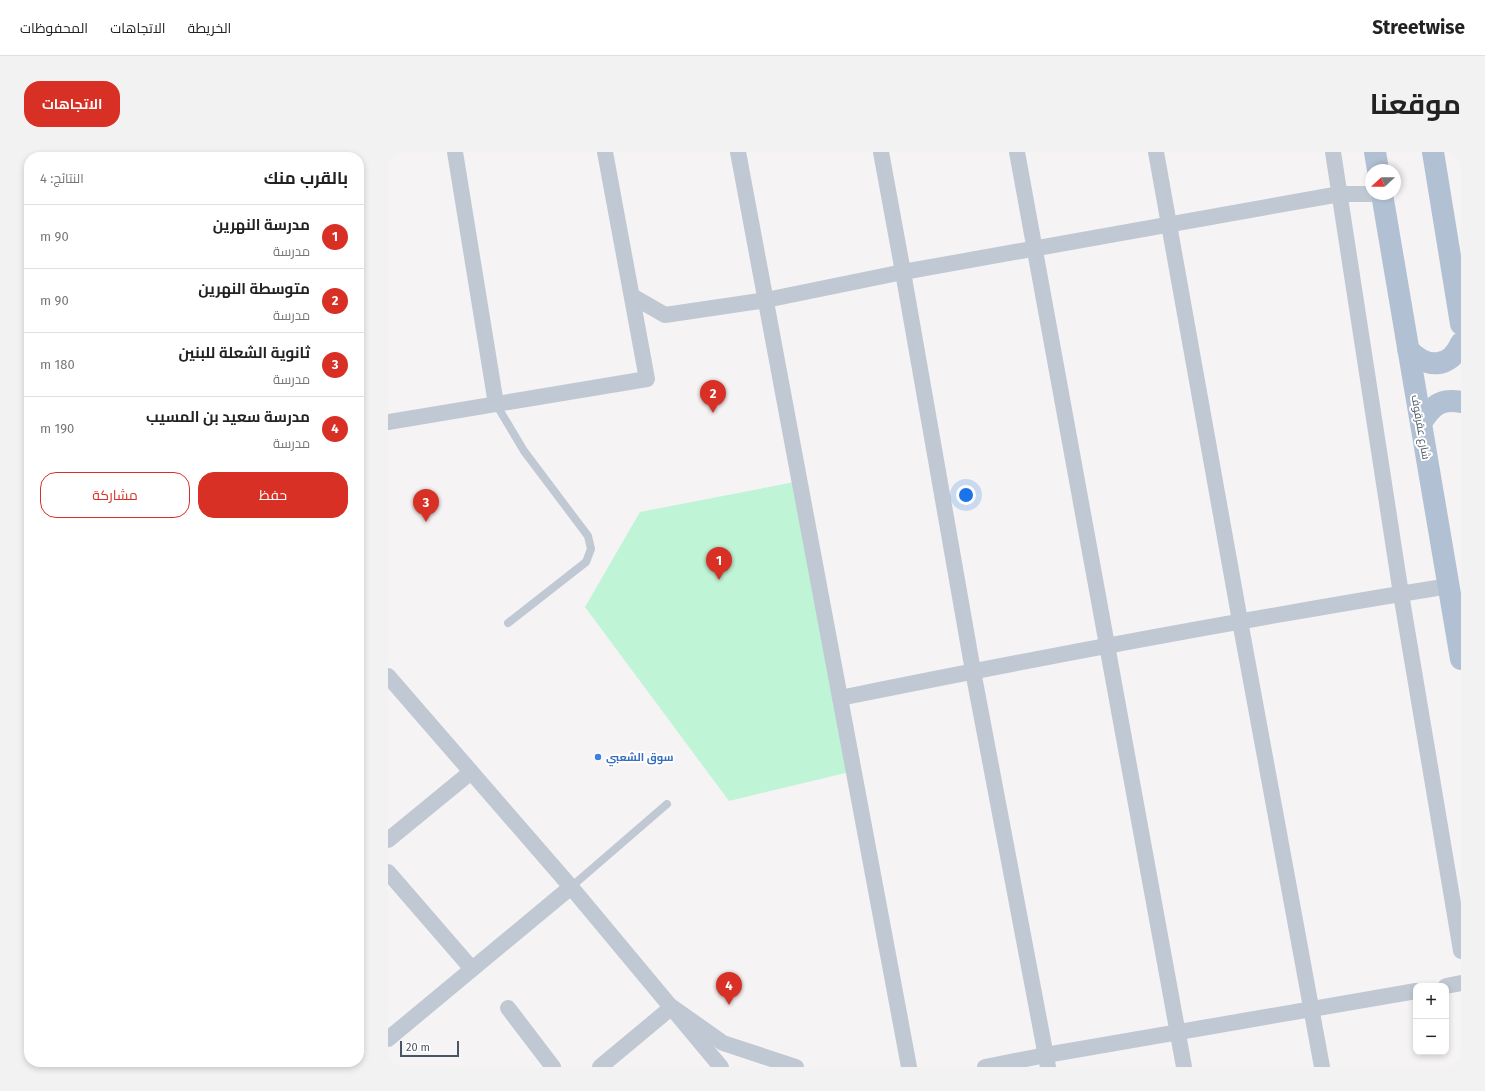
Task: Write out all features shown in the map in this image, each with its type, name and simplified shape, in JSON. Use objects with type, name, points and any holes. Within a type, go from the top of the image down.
[{"type":"main road","points":[[1375,152],[1377,164]]},
{"type":"main road","points":[[1433,152],[1461,324]]},
{"type":"main road","name":"شارع عقرقوف","points":[[1383,200],[1461,659]]},
{"type":"main road","points":[[1408,349],[1415,357],[1428,363],[1438,363],[1448,359],[1457,351],[1461,343]]},
{"type":"main road","points":[[1421,423],[1431,408],[1441,402],[1452,400],[1461,402]]},
{"type":"street","points":[[455,152],[496,404]]},
{"type":"street","points":[[388,422],[647,379],[605,152]]},
{"type":"street","points":[[738,152],[909,1067]]},
{"type":"street","points":[[881,152],[973,671],[1047,1061]]},
{"type":"street","points":[[1017,152],[1184,1067]]},
{"type":"street","points":[[1156,152],[1322,1067]]},
{"type":"street","points":[[1334,152],[1402,594],[1461,951]]},
{"type":"street","points":[[632,296],[666,315],[766,300],[903,272],[1340,194],[1365,194]]},
{"type":"street","points":[[840,698],[973,671],[1240,621],[1449,586]]},
{"type":"street","points":[[388,676],[571,887],[721,1067]]},
{"type":"street","points":[[388,840],[470,772]]},
{"type":"street","points":[[388,872],[472,969]]},
{"type":"street","points":[[388,1039],[571,887]]},
{"type":"street","points":[[1449,985],[1461,983]]},
{"type":"street","points":[[985,1067],[1047,1061],[1178,1033],[1413,992]]},
{"type":"street","points":[[600,1067],[672,1007]]},
{"type":"street","points":[[672,1007],[722,1043],[796,1067]]},
{"type":"street","points":[[508,1008],[553,1067]]},
{"type":"lane","points":[[496,404],[524,451],[588,536],[591,549],[586,562],[508,623]]},
{"type":"lane","points":[[571,887],[667,804]]},
{"type":"green space","points":[[800,481],[854,771],[729,801],[585,607],[640,512]]},
{"type":"place","name":"متوسطة النهرين","points":[[713,413]]},
{"type":"place","name":"ثانوية الشعلة للبنين","points":[[426,522]]},
{"type":"place","name":"مدرسة النهرين","points":[[719,580]]},
{"type":"place","name":"سوق الشعبي","points":[[598,757]]},
{"type":"place","name":"مدرسة سعيد بن المسيب","points":[[729,1005]]}]
